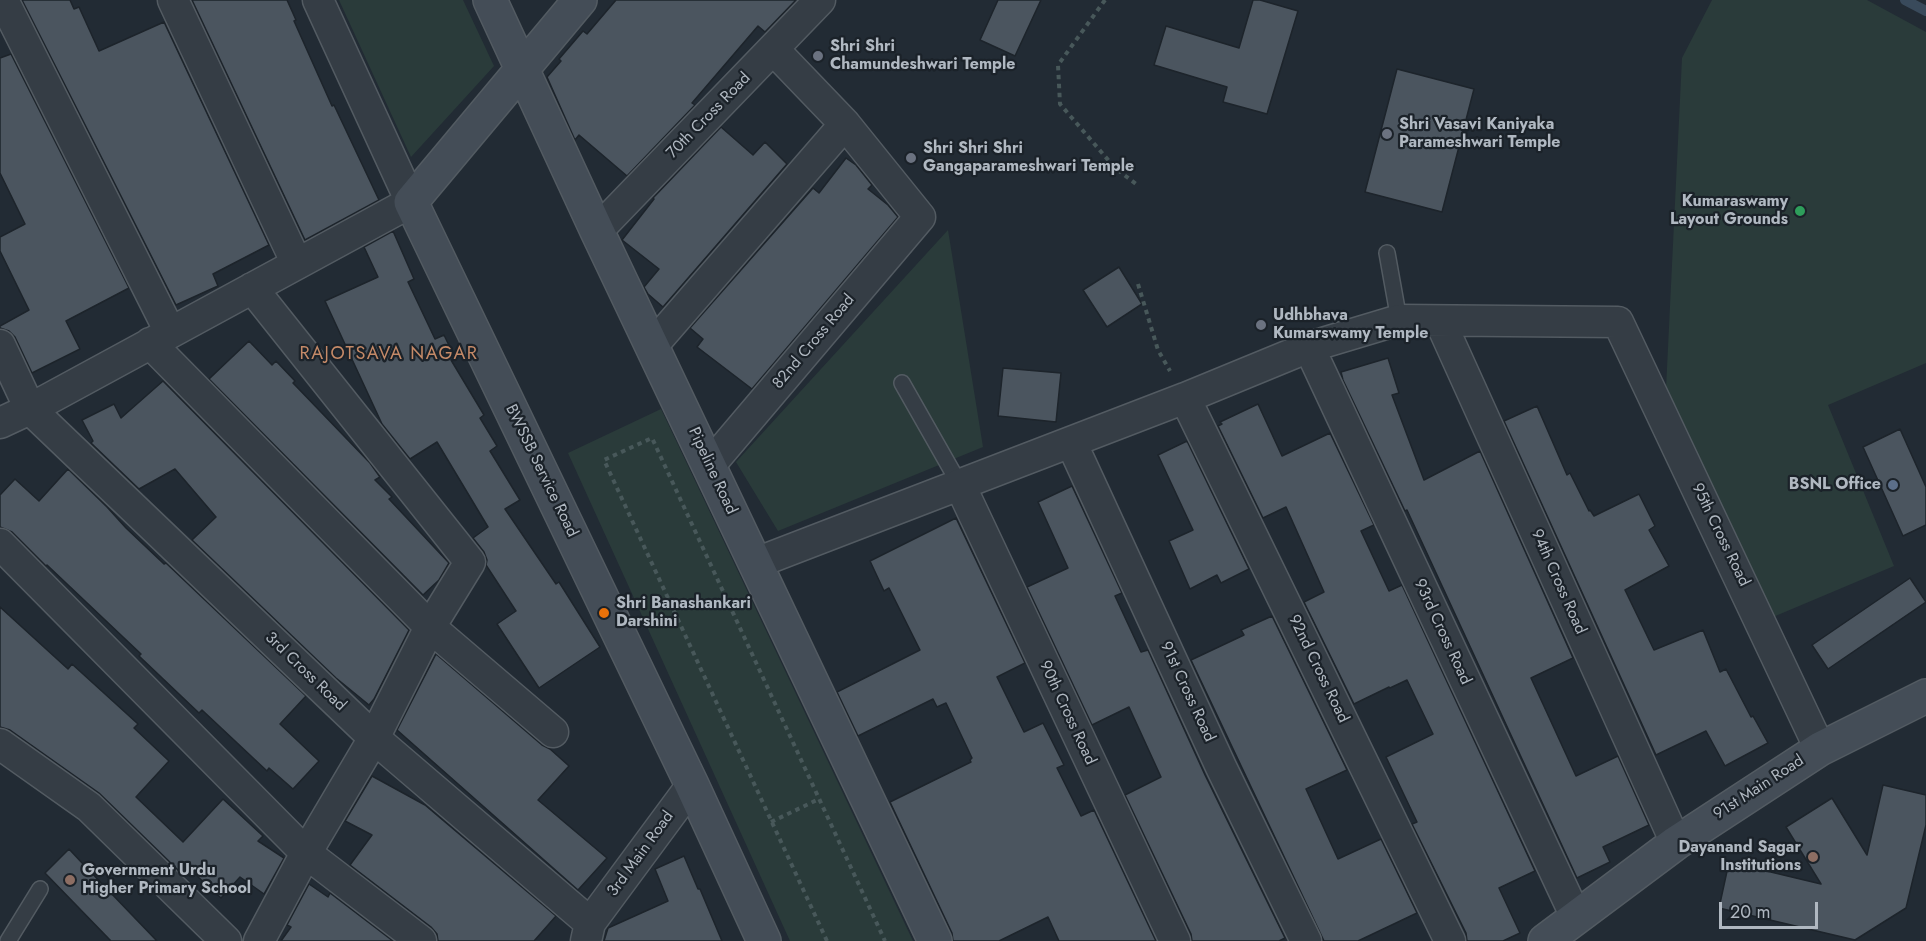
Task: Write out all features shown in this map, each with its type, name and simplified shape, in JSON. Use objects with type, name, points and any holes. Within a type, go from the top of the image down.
[{"type":"street","points":[[3,0],[160,338],[430,627],[553,732]]},
{"type":"street","points":[[173,0],[297,264]]},
{"type":"street","name":"BWSSB Service Road","points":[[318,0],[411,202],[692,785],[764,941]]},
{"type":"street","name":"Pipeline Road","points":[[490,0],[597,231],[935,941]]},
{"type":"street","points":[[0,423],[30,409],[411,202],[580,0]]},
{"type":"street","name":"70th Cross Road","points":[[597,231],[820,0]]},
{"type":"street","points":[[653,345],[845,124],[773,49]]},
{"type":"street","name":"82nd Cross Road","points":[[710,466],[920,218],[845,124]]},
{"type":"street","points":[[252,288],[470,562],[430,627],[374,738],[306,853],[259,941]]},
{"type":"street","points":[[756,563],[1185,398],[1309,347],[1400,320],[1440,321]]},
{"type":"street","name":"95th Cross Road","points":[[1440,321],[1618,321],[1820,749]]},
{"type":"street","name":"94th Cross Road","points":[[1440,321],[1676,843]]},
{"type":"street","points":[[0,345],[30,409]]},
{"type":"street","name":"93rd Cross Road","points":[[1309,347],[1576,917]]},
{"type":"street","name":"92nd Cross Road","points":[[1185,398],[1450,941]]},
{"type":"street","name":"3rd Cross Road","points":[[30,409],[374,738],[588,932]]},
{"type":"street","name":"91st Cross Road","points":[[1071,442],[1216,756],[1306,941]]},
{"type":"street","name":"90th Cross Road","points":[[960,485],[1175,941]]},
{"type":"street","points":[[0,544],[306,853],[421,941]]},
{"type":"street","name":"91st Main Road","points":[[1545,941],[1676,843],[1820,749],[1926,696]]},
{"type":"street","points":[[0,744],[89,807],[226,941]]},
{"type":"street","name":"3rd Main Road","points":[[588,932],[692,785]]},
{"type":"lane","points":[[1387,253],[1400,320]]},
{"type":"lane","points":[[902,383],[960,485]]},
{"type":"lane","points":[[8,941],[40,889]]},
{"type":"path","points":[[1105,0],[1058,65],[1060,104],[1115,168],[1136,184]]},
{"type":"path","points":[[1138,284],[1158,350],[1185,398]]},
{"type":"path","points":[[827,941],[604,460],[652,438],[885,941]]},
{"type":"path","points":[[771,822],[819,799]]},
{"type":"shaded area","points":[[339,0],[463,0],[494,66],[411,157]]},
{"type":"shaded area","name":"Kumaraswamy Layout Grounds","points":[[1712,0],[1867,0],[1926,32],[1926,363],[1828,405],[1894,566],[1773,617],[1666,389],[1682,58]]},
{"type":"shaded area","points":[[948,230],[983,447],[778,531],[736,462]]},
{"type":"shaded area","points":[[661,409],[913,941],[790,941],[568,453]]},
{"type":"building","points":[[22,0],[70,0],[74,9],[79,7],[99,51],[164,22],[269,245],[213,274],[218,286],[176,305]]},
{"type":"building","points":[[192,0],[287,0],[332,106],[334,105],[379,200],[305,240]]},
{"type":"building","points":[[616,0],[796,0],[765,32],[758,26],[692,103],[695,105],[627,176],[579,135],[575,140],[547,77],[583,31],[587,34]]},
{"type":"building","points":[[998,0],[1041,0],[1015,56],[980,40]]},
{"type":"building","points":[[1253,0],[1298,11],[1267,114],[1223,102],[1227,87],[1154,65],[1166,26],[1239,48]]},
{"type":"building","points":[[11,54],[129,288],[66,321],[80,349],[32,373],[15,337],[9,331],[0,328],[29,310],[0,251],[0,237],[25,224],[0,173],[0,58]]},
{"type":"building","points":[[1397,69],[1474,89],[1442,212],[1365,192]]},
{"type":"building","points":[[721,127],[753,155],[765,142],[787,164],[663,307],[648,294],[644,287],[659,269],[622,240],[653,198]]},
{"type":"building","points":[[846,158],[856,165],[872,185],[868,189],[888,205],[898,217],[752,389],[697,347],[703,339],[690,328],[813,188],[819,193]]},
{"type":"building","points":[[393,231],[414,279],[408,282],[435,339],[444,335],[455,358],[451,360],[484,415],[480,418],[497,446],[490,451],[520,500],[505,509],[556,584],[559,582],[600,647],[539,688],[497,624],[516,611],[486,565],[484,552],[473,538],[488,527],[437,442],[410,459],[382,424],[325,301],[378,277],[364,247]]},
{"type":"building","points":[[1119,267],[1142,304],[1107,327],[1083,290]]},
{"type":"building","points":[[249,341],[272,365],[276,361],[295,381],[293,383],[370,463],[380,477],[375,480],[392,497],[389,499],[449,563],[439,580],[423,595],[209,379]]},
{"type":"building","points":[[1388,358],[1399,393],[1392,395],[1424,480],[1480,451],[1573,658],[1531,678],[1576,776],[1618,756],[1649,825],[1603,847],[1610,862],[1577,878],[1407,510],[1405,511],[1343,380],[1341,372]]},
{"type":"building","points":[[1003,368],[1061,373],[1056,422],[998,416]]},
{"type":"building","points":[[163,381],[409,630],[369,705],[336,678],[192,540],[216,517],[175,469],[139,489],[91,443],[93,441],[82,420],[114,404],[121,418]]},
{"type":"building","points":[[1258,404],[1282,456],[1330,433],[1374,525],[1361,531],[1389,591],[1402,585],[1535,871],[1499,888],[1520,933],[1503,941],[1467,941],[1466,933],[1412,824],[1417,822],[1386,757],[1433,734],[1407,680],[1354,704],[1304,602],[1324,592],[1286,507],[1263,518],[1218,426],[1222,424],[1220,422]]},
{"type":"building","points":[[1537,406],[1567,475],[1570,473],[1589,511],[1594,516],[1639,494],[1655,526],[1649,530],[1669,566],[1625,590],[1654,650],[1703,630],[1720,672],[1726,669],[1751,717],[1753,716],[1768,743],[1725,766],[1706,731],[1656,755],[1504,421]]},
{"type":"building","points":[[1900,429],[1926,487],[1926,525],[1903,536],[1863,447]]},
{"type":"building","points":[[1187,441],[1249,569],[1221,583],[1217,575],[1190,589],[1169,541],[1193,530],[1158,455]]},
{"type":"building","points":[[68,469],[126,528],[306,696],[280,724],[319,761],[293,789],[269,768],[267,771],[202,710],[199,713],[139,656],[141,654],[12,532],[0,527],[0,495],[15,479],[39,501]]},
{"type":"building","points":[[1072,486],[1122,593],[1115,596],[1141,652],[1148,650],[1205,775],[1285,938],[1279,941],[1192,941],[1191,934],[1125,795],[1161,777],[1129,707],[1092,725],[1027,587],[1068,568],[1038,502]]},
{"type":"building","points":[[956,518],[1025,663],[997,677],[1024,732],[1043,723],[1064,765],[1057,768],[1081,816],[1094,810],[1156,941],[1059,941],[1048,917],[999,941],[953,941],[952,933],[890,802],[971,762],[972,758],[946,703],[937,707],[933,699],[858,736],[837,692],[920,650],[889,588],[884,591],[870,561]]},
{"type":"building","points":[[1910,578],[1926,602],[1828,669],[1812,645]]},
{"type":"building","points":[[0,607],[68,669],[72,664],[138,724],[134,728],[169,761],[136,797],[183,842],[223,799],[263,836],[258,841],[284,858],[264,894],[240,877],[221,898],[184,864],[178,870],[99,793],[10,730],[0,727]]},
{"type":"building","points":[[1272,616],[1347,770],[1306,789],[1338,859],[1381,839],[1417,913],[1358,941],[1324,941],[1191,660],[1244,635],[1241,630]]},
{"type":"building","points":[[436,654],[569,766],[538,800],[607,858],[578,890],[397,730]]},
{"type":"building","points":[[372,776],[425,805],[556,916],[534,941],[438,941],[437,934],[431,927],[350,865],[372,835],[345,821]]},
{"type":"building","points":[[1883,785],[1926,795],[1926,825],[1906,908],[1855,940],[1719,908],[1729,862],[1821,884],[1786,827],[1832,798],[1867,855]]},
{"type":"building","points":[[69,849],[157,941],[111,941],[45,873]]},
{"type":"building","points":[[684,856],[722,941],[604,941],[608,928],[668,901],[655,869]]},
{"type":"building","points":[[309,884],[328,897],[330,893],[393,941],[281,941],[291,927],[287,925]]},
{"type":"waterway","points":[[1905,0],[1926,11]]},
{"type":"place","name":"Shri Shri Chamundeshwari Temple","points":[[818,56]]},
{"type":"place","name":"Shri Vasavi Kaniyaka Parameshwari Temple","points":[[1387,134]]},
{"type":"place","name":"Shri Shri Shri Gangaparameshwari Temple","points":[[911,158]]},
{"type":"place","name":"Kumaraswamy Layout Grounds","points":[[1800,211]]},
{"type":"place","name":"Udhbhava Kumarswamy Temple","points":[[1261,325]]},
{"type":"place","name":"BSNL Office","points":[[1893,485]]},
{"type":"place","name":"Shri Banashankari Darshini","points":[[604,613]]},
{"type":"place","name":"Dayanand Sagar Institutions","points":[[1813,857]]},
{"type":"place","name":"Government Urdu Higher Primary School","points":[[70,880]]},
{"type":"district","name":"RAJOTSAVA NAGAR","points":[[389,355]]}]
